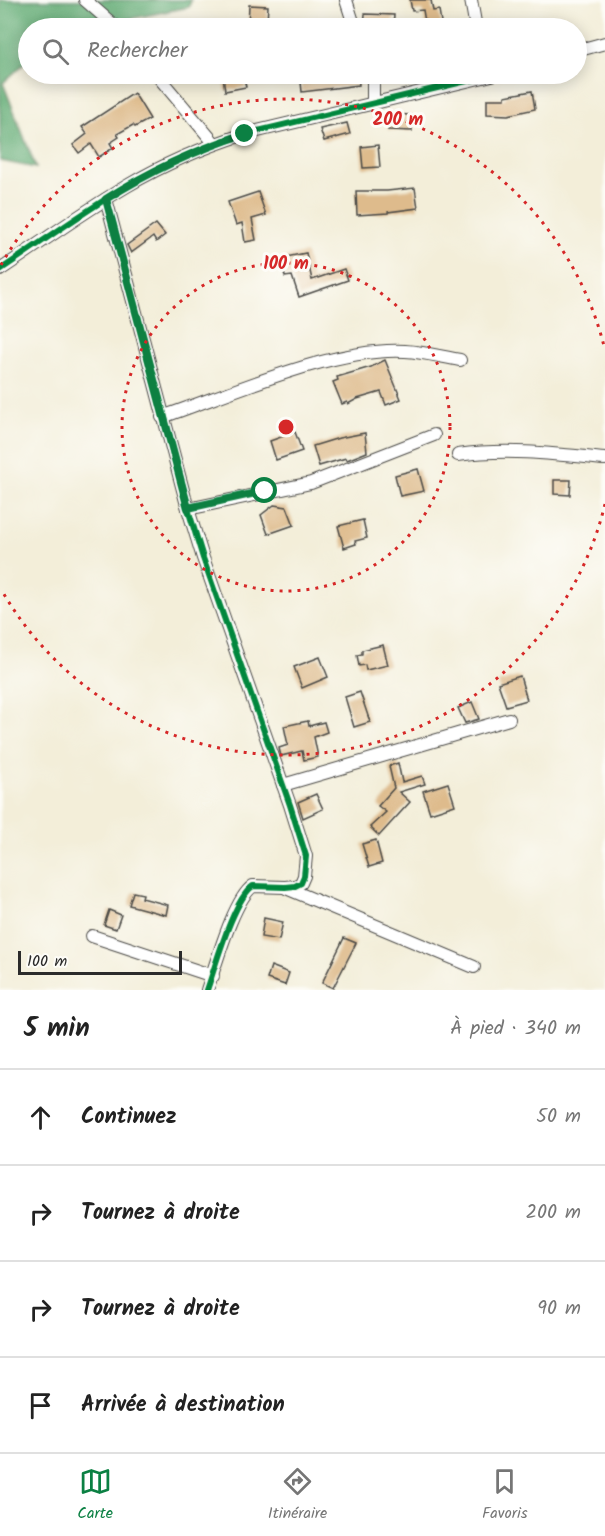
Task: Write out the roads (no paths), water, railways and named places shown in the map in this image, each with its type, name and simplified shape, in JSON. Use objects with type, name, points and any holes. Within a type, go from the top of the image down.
[{"type":"street","points":[[85,0],[108,18]]},
{"type":"street","points":[[346,0],[352,18]]},
{"type":"street","points":[[471,0],[474,18]]},
{"type":"street","points":[[587,48],[605,43]]},
{"type":"street","points":[[164,84],[215,144]]},
{"type":"street","points":[[373,84],[374,104]]},
{"type":"street","points":[[0,270],[106,199],[161,168],[215,144],[245,134],[451,84]]},
{"type":"street","points":[[106,199],[162,417],[203,558],[306,855],[301,883],[285,887],[258,885],[245,892],[234,913],[207,990]]},
{"type":"street","points":[[162,417],[290,372],[354,354],[405,351],[460,360]]},
{"type":"street","points":[[188,508],[310,483],[434,435]]},
{"type":"street","points":[[458,455],[484,451],[531,452],[605,459]]},
{"type":"street","points":[[283,785],[509,718]]},
{"type":"street","points":[[285,887],[474,967]]},
{"type":"street","points":[[92,936],[213,975]]}]
